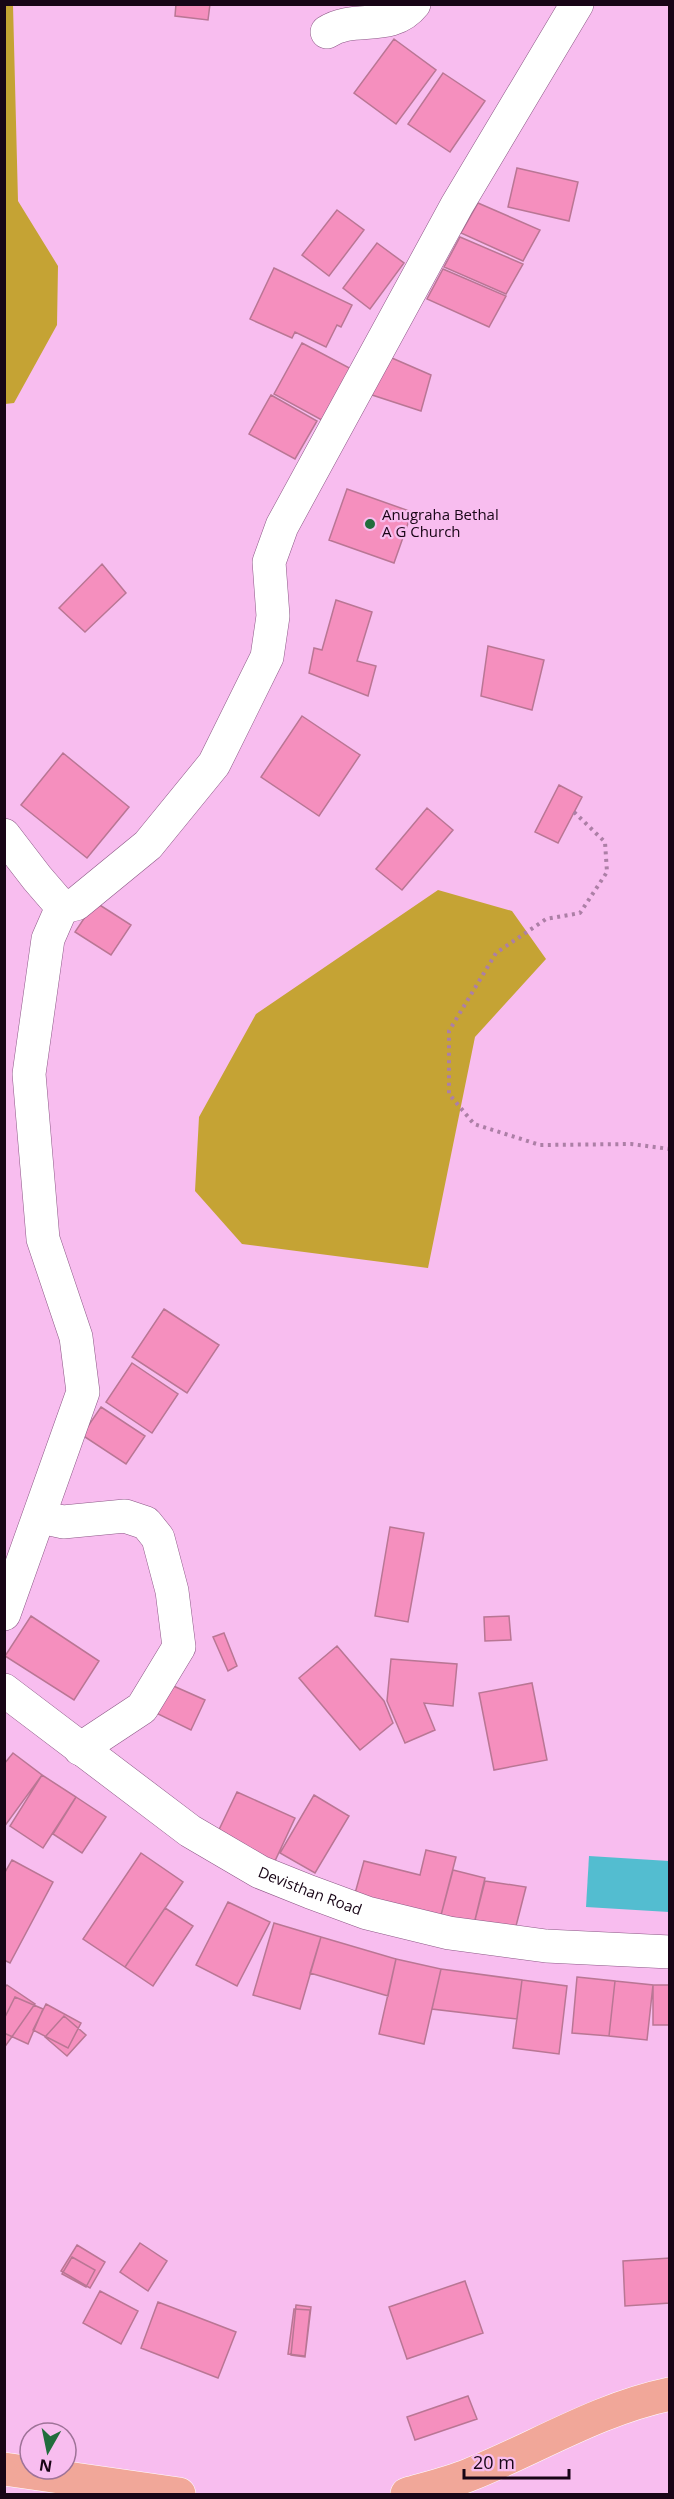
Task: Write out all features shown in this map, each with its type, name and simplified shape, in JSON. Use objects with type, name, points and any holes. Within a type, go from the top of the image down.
[{"type":"highway","points":[[407,2494],[468,2475],[604,2414],[646,2399],[669,2394]]},
{"type":"highway","points":[[4,2469],[179,2494]]},
{"type":"street","points":[[327,32],[337,26],[384,23],[406,14],[414,4]]},
{"type":"street","points":[[62,906],[76,904],[148,845],[214,764],[267,657],[273,616],[269,562],[282,526],[457,205],[577,4]]},
{"type":"street","points":[[4,835],[62,906]]},
{"type":"street","points":[[4,1614],[83,1392],[76,1337],[43,1239],[29,1074],[48,939],[62,906]]},
{"type":"street","points":[[40,1517],[63,1522],[124,1516],[146,1523],[158,1538],[172,1591],[179,1647],[142,1708],[80,1749]]},
{"type":"street","name":"Devisthan Road","points":[[4,1690],[190,1831],[260,1872],[367,1912],[449,1933],[546,1946],[669,1952]]},
{"type":"path","points":[[574,812],[605,842],[607,872],[580,913],[546,919],[496,953],[449,1031],[449,1094],[474,1124],[540,1144],[631,1144],[669,1149]]},
{"type":"shaded area","points":[[4,5],[13,5],[18,201],[58,266],[57,325],[14,403],[5,404]]},
{"type":"shaded area","points":[[438,890],[512,911],[546,959],[475,1037],[428,1268],[242,1244],[195,1191],[199,1117],[256,1014]]},
{"type":"shaded area","points":[[589,1856],[669,1861],[669,1912],[586,1907]]},
{"type":"building","points":[[176,4],[210,4],[208,20],[175,16]]},
{"type":"building","points":[[394,39],[436,70],[396,124],[354,93]]},
{"type":"building","points":[[443,73],[485,101],[450,152],[408,124]]},
{"type":"building","points":[[517,168],[578,182],[569,221],[508,207]]},
{"type":"building","points":[[478,203],[540,230],[523,261],[461,233]]},
{"type":"building","points":[[337,210],[364,230],[329,276],[302,255]]},
{"type":"building","points":[[460,237],[523,264],[506,294],[444,267]]},
{"type":"building","points":[[377,243],[404,263],[370,309],[343,288]]},
{"type":"building","points":[[274,268],[352,305],[341,327],[337,325],[326,347],[295,332],[292,338],[250,319]]},
{"type":"building","points":[[443,269],[506,296],[489,327],[427,299]]},
{"type":"building","points":[[302,343],[357,372],[329,424],[274,394]]},
{"type":"building","points":[[385,355],[431,375],[421,411],[366,393]]},
{"type":"building","points":[[271,395],[317,421],[295,459],[249,434]]},
{"type":"building","points":[[347,489],[412,512],[394,563],[329,540]]},
{"type":"building","points":[[102,564],[126,593],[85,632],[59,608]]},
{"type":"building","points":[[336,600],[372,612],[357,661],[376,666],[368,696],[309,673],[314,648],[322,650]]},
{"type":"building","points":[[488,646],[544,660],[532,710],[481,696]]},
{"type":"building","points":[[302,716],[360,755],[319,816],[261,777]]},
{"type":"building","points":[[63,753],[129,807],[87,858],[21,805]]},
{"type":"building","points":[[559,785],[582,797],[558,843],[535,832]]},
{"type":"building","points":[[427,808],[453,830],[402,890],[376,869]]},
{"type":"building","points":[[95,902],[131,925],[111,955],[75,932]]},
{"type":"building","points":[[164,1309],[219,1345],[187,1393],[132,1357]]},
{"type":"building","points":[[132,1363],[178,1394],[152,1433],[106,1402]]},
{"type":"building","points":[[101,1407],[145,1436],[126,1464],[82,1435]]},
{"type":"building","points":[[390,1527],[424,1533],[408,1622],[375,1616]]},
{"type":"building","points":[[31,1616],[99,1661],[74,1700],[5,1656]]},
{"type":"building","points":[[509,1616],[511,1640],[485,1641],[484,1617]]},
{"type":"building","points":[[224,1633],[237,1666],[228,1671],[213,1637]]},
{"type":"building","points":[[337,1646],[384,1701],[393,1723],[360,1750],[299,1678]]},
{"type":"building","points":[[391,1659],[457,1664],[453,1706],[424,1703],[435,1730],[405,1743],[387,1701]]},
{"type":"building","points":[[532,1683],[547,1760],[494,1770],[479,1693]]},
{"type":"building","points":[[169,1684],[205,1700],[191,1730],[156,1713]]},
{"type":"building","points":[[13,1753],[42,1775],[4,1827],[4,1764]]},
{"type":"building","points":[[42,1775],[76,1797],[43,1848],[10,1826]]},
{"type":"building","points":[[237,1792],[295,1818],[274,1863],[216,1836]]},
{"type":"building","points":[[314,1795],[349,1816],[315,1873],[280,1853]]},
{"type":"building","points":[[76,1797],[106,1817],[82,1853],[53,1834]]},
{"type":"building","points":[[426,1850],[456,1857],[440,1919],[354,1897],[364,1861],[420,1875]]},
{"type":"building","points":[[141,1853],[183,1882],[125,1967],[83,1939]]},
{"type":"building","points":[[12,1860],[53,1882],[10,1963],[4,1960],[4,1874]]},
{"type":"building","points":[[453,1870],[485,1878],[474,1924],[440,1919]]},
{"type":"building","points":[[485,1881],[526,1887],[515,1930],[474,1924]]},
{"type":"building","points":[[228,1902],[270,1922],[237,1986],[196,1965]]},
{"type":"building","points":[[165,1908],[193,1926],[153,1986],[125,1967]]},
{"type":"building","points":[[274,1923],[321,1937],[300,2009],[253,1995]]},
{"type":"building","points":[[321,1937],[396,1959],[388,1996],[310,1973]]},
{"type":"building","points":[[396,1959],[441,1969],[424,2044],[379,2034]]},
{"type":"building","points":[[441,1969],[522,1980],[517,2019],[432,2009]]},
{"type":"building","points":[[577,1977],[615,1981],[609,2036],[572,2033]]},
{"type":"building","points":[[522,1980],[567,1986],[559,2054],[513,2048]]},
{"type":"building","points":[[615,1981],[653,1985],[647,2040],[609,2036]]},
{"type":"building","points":[[7,1985],[35,2004],[4,2048],[4,1988]]},
{"type":"building","points":[[653,1985],[670,1985],[670,2025],[653,2025]]},
{"type":"building","points":[[15,1997],[43,2009],[28,2044],[4,2033],[4,2019]]},
{"type":"building","points":[[46,2004],[81,2023],[68,2048],[33,2030]]},
{"type":"building","points":[[64,2016],[86,2035],[67,2056],[45,2037]]},
{"type":"building","points":[[140,2243],[167,2261],[148,2291],[120,2272]]},
{"type":"building","points":[[77,2245],[105,2262],[90,2288],[61,2271]]},
{"type":"building","points":[[72,2257],[95,2270],[86,2287],[62,2274]]},
{"type":"building","points":[[670,2258],[670,2303],[625,2306],[623,2261]]},
{"type":"building","points":[[465,2281],[483,2333],[407,2359],[389,2307]]},
{"type":"building","points":[[100,2291],[138,2311],[121,2344],[83,2323]]},
{"type":"building","points":[[158,2302],[236,2332],[218,2378],[141,2348]]},
{"type":"building","points":[[296,2305],[311,2307],[305,2357],[291,2355]]},
{"type":"building","points":[[294,2309],[310,2310],[305,2356],[288,2354]]},
{"type":"building","points":[[468,2396],[477,2419],[415,2440],[407,2417]]},
{"type":"place","name":"Anugraha Bethal A G Church","points":[[370,524]]}]
